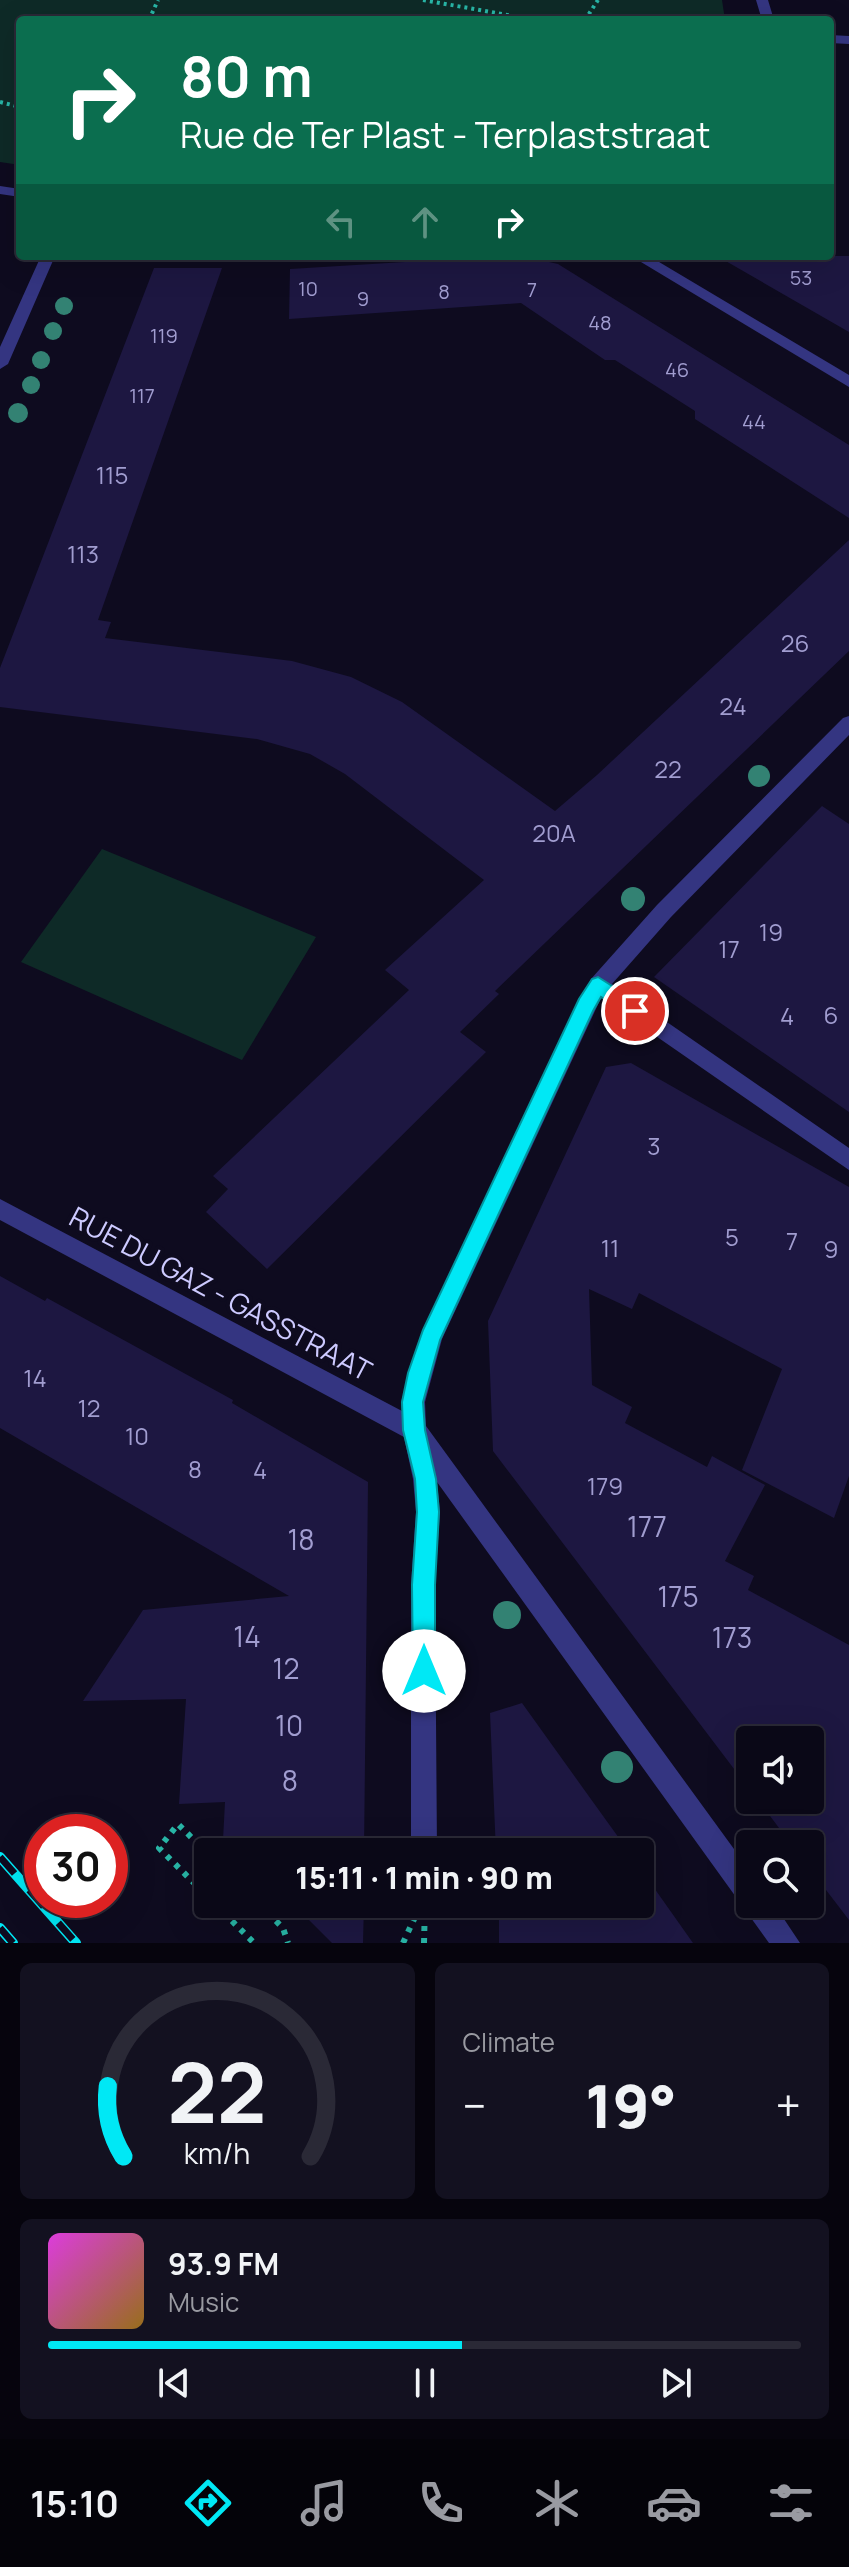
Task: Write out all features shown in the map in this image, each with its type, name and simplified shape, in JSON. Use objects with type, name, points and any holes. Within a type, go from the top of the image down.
[{"type":"street","points":[[0,364],[46,260]]},
{"type":"street","points":[[645,260],[849,382]]},
{"type":"street","points":[[424,1838],[423,1585],[428,1512],[425,1479],[414,1430],[413,1402],[431,1337],[598,985],[664,911],[849,723]]},
{"type":"street","points":[[598,985],[849,1160]]},
{"type":"street","name":"RUE DU GAZ - GASSTRAAT","points":[[0,1209],[414,1430]]},
{"type":"street","points":[[414,1430],[736,1875]]},
{"type":"street","points":[[768,1918],[786,1943]]},
{"type":"path","points":[[423,0],[513,16]]},
{"type":"path","points":[[194,1840],[178,1824],[159,1848],[194,1883]]},
{"type":"path","points":[[229,1918],[254,1943]]},
{"type":"path","points":[[273,1918],[283,1928],[288,1943]]},
{"type":"path","points":[[404,1939],[415,1918]]},
{"type":"path","points":[[423,1918],[424,1943]]},
{"type":"green space","points":[[0,0],[722,0],[724,16],[16,16],[16,164],[0,162]]},
{"type":"green space","points":[[102,849],[316,937],[242,1060],[21,962]]},
{"type":"building","points":[[834,256],[849,256],[849,332],[724,260],[834,260]]},
{"type":"building","points":[[437,260],[540,260],[558,264],[849,445],[849,518],[695,419],[695,411],[615,360],[605,360],[521,303],[289,319],[290,269]]},
{"type":"building","points":[[154,268],[222,268],[98,620],[111,622],[105,638],[292,661],[351,677],[402,702],[555,811],[849,540],[849,651],[495,991],[499,994],[460,1032],[486,1052],[267,1269],[206,1212],[228,1189],[213,1176],[409,990],[385,970],[484,880],[345,774],[310,754],[257,739],[0,707],[0,668]]},
{"type":"building","points":[[822,806],[849,824],[849,1112],[654,977]]},
{"type":"building","points":[[631,1063],[849,1187],[849,1476],[834,1518],[742,1470],[782,1369],[639,1293],[632,1309],[589,1289],[592,1385],[632,1407],[625,1423],[707,1467],[712,1456],[765,1485],[725,1561],[754,1576],[748,1590],[849,1645],[849,1920],[824,1887],[824,1830],[780,1830],[768,1814],[824,1814],[824,1726],[736,1726],[736,1772],[493,1451],[488,1321],[606,1067]]},
{"type":"building","points":[[0,1276],[45,1301],[47,1298],[233,1400],[232,1403],[368,1482],[364,1838],[223,1838],[225,1802],[179,1804],[186,1699],[83,1701],[143,1610],[289,1596],[0,1428]]},
{"type":"building","points":[[522,1703],[619,1838],[495,1838],[490,1713]]},
{"type":"building","points":[[654,1888],[693,1943],[499,1943],[499,1918],[654,1918]]},
{"type":"building","points":[[307,1918],[364,1918],[363,1943],[332,1943]]},
{"type":"railway","points":[[0,1857],[76,1943]]},
{"type":"railway","points":[[0,1928],[13,1943]]},
{"type":"route","points":[[424,1671],[423,1585],[428,1548],[428,1512],[425,1479],[414,1430],[413,1402],[418,1373],[431,1337],[598,985],[635,1011]]}]
